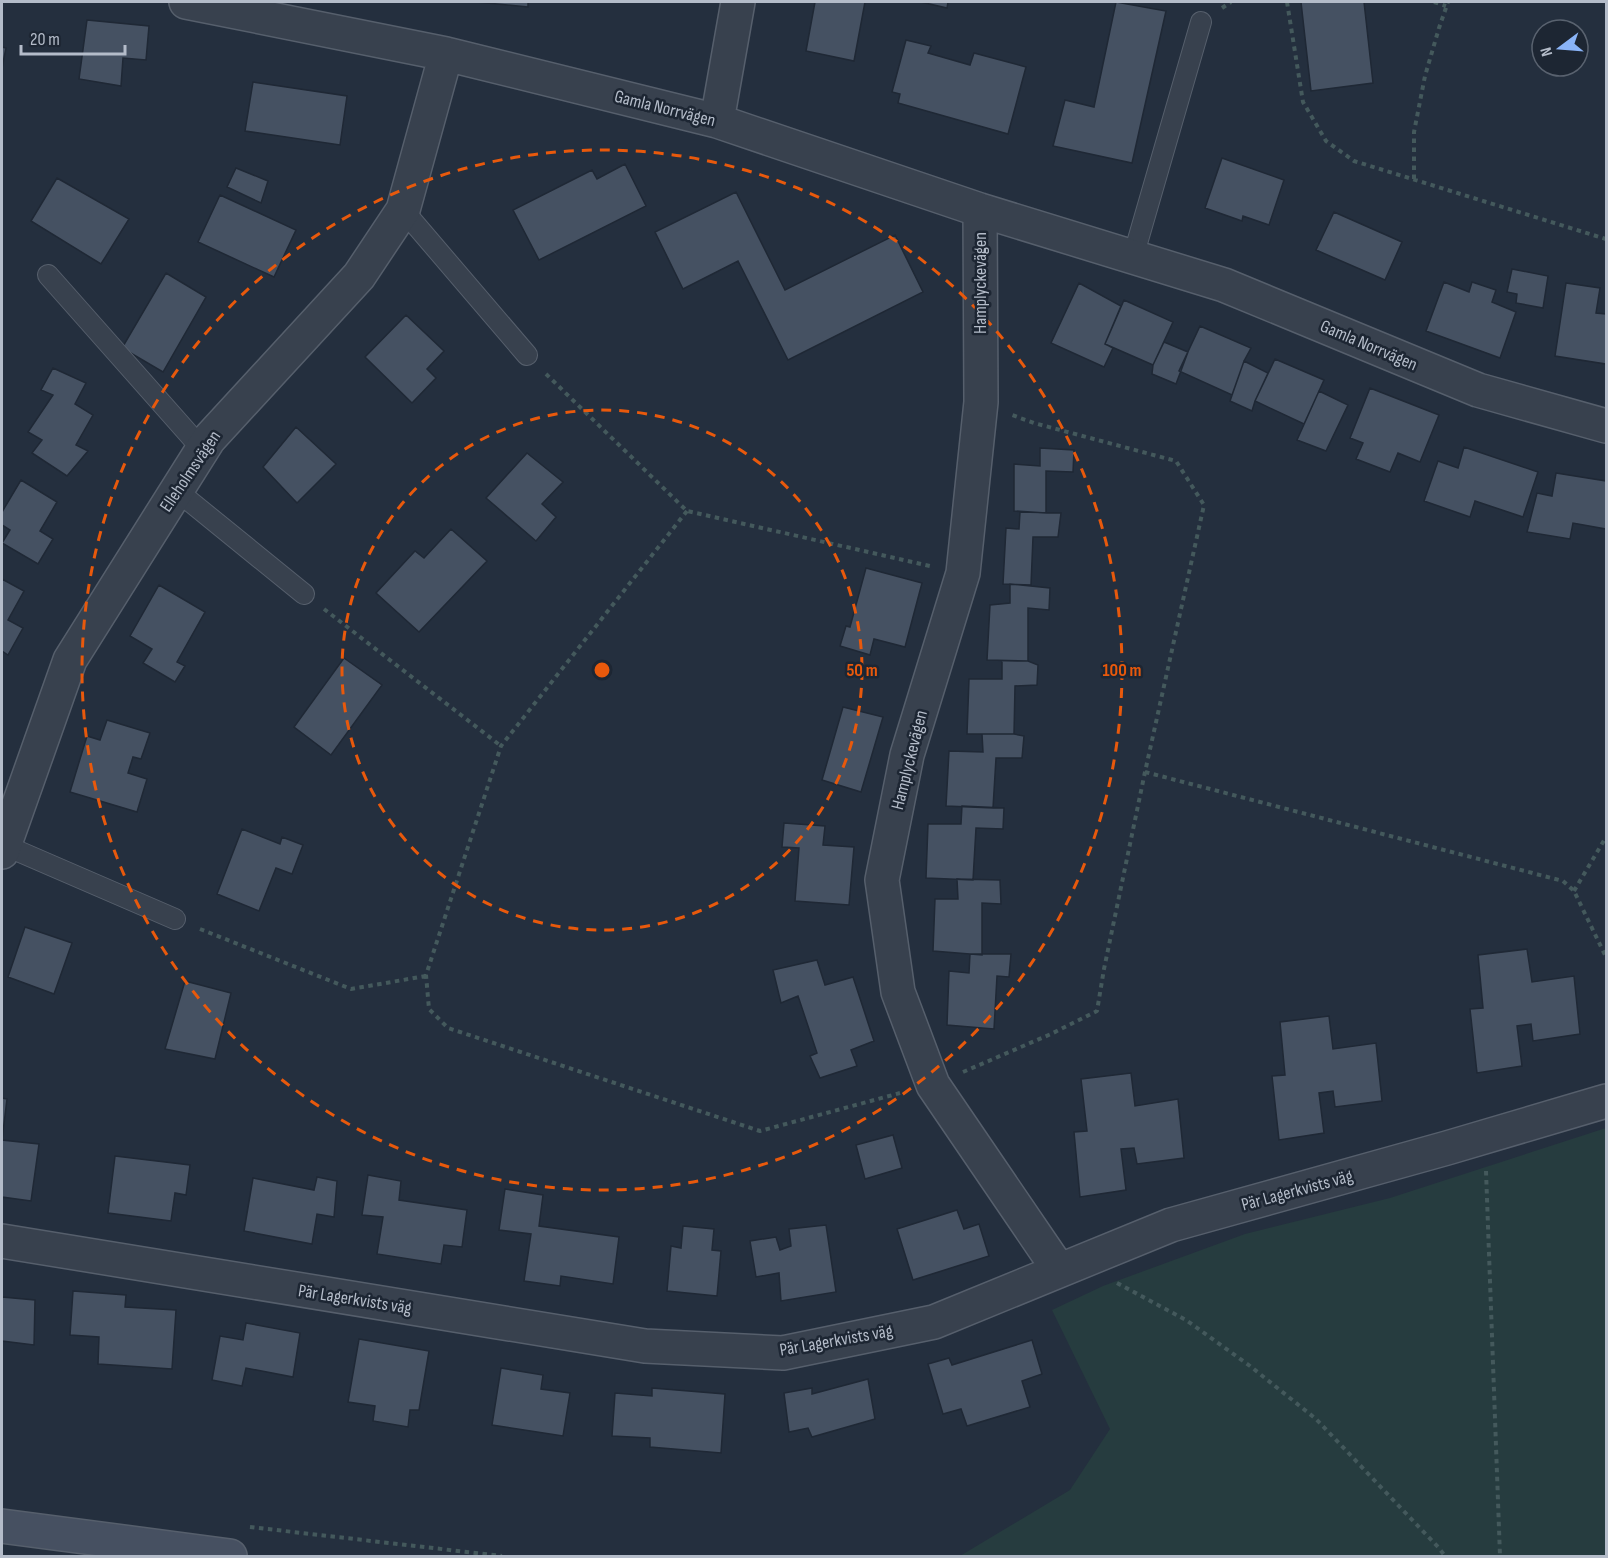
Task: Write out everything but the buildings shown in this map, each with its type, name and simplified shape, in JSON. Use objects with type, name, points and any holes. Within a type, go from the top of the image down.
[{"type":"main road","points":[[2,1526],[230,1557]]},
{"type":"street","name":"Gamla Norrvägen","points":[[186,2],[446,54],[717,121],[980,210],[1224,285],[1478,390],[1606,426]]},
{"type":"street","points":[[717,121],[738,2]]},
{"type":"street","name":"Elleholmsvägen","points":[[3,849],[69,660],[209,439],[359,276],[403,210],[446,54]]},
{"type":"street","name":"Hamplyckevägen","points":[[980,210],[981,402],[963,573],[907,755],[882,880],[898,992],[933,1084],[1069,1266]]},
{"type":"street","name":"Pär Lagerkvists väg","points":[[2,1241],[645,1346],[783,1353],[933,1322],[1171,1225],[1485,1138],[1606,1101]]},
{"type":"lane","points":[[1133,257],[1201,22]]},
{"type":"lane","points":[[403,210],[527,355]]},
{"type":"lane","points":[[48,275],[202,449]]},
{"type":"lane","points":[[176,490],[304,594]]},
{"type":"lane","points":[[3,849],[175,919]]},
{"type":"path","points":[[1287,2],[1303,102],[1326,141],[1354,160],[1606,239]]},
{"type":"path","points":[[1414,179],[1414,132],[1425,76],[1447,4],[1434,2]]},
{"type":"path","points":[[527,355],[687,511],[963,573]]},
{"type":"path","points":[[687,511],[501,746],[426,975],[429,1009],[448,1028],[760,1131],[933,1084],[1051,1034],[1097,1011],[1145,772],[1204,505],[1176,461],[1034,423],[981,402]]},
{"type":"path","points":[[304,594],[501,746]]},
{"type":"path","points":[[1145,772],[1563,881],[1574,891],[1606,957]]},
{"type":"path","points":[[1574,891],[1606,837]]},
{"type":"path","points":[[175,919],[351,989],[426,975]]},
{"type":"path","points":[[1485,1138],[1500,1557]]},
{"type":"path","points":[[1069,1266],[1186,1320],[1250,1366],[1316,1419],[1445,1557]]},
{"type":"path","points":[[242,1526],[502,1557]]},
{"type":"green space","points":[[1606,1128],[1606,1556],[960,1556],[1070,1490],[1110,1429],[1052,1310],[1103,1286],[1245,1234],[1390,1198]]}]
